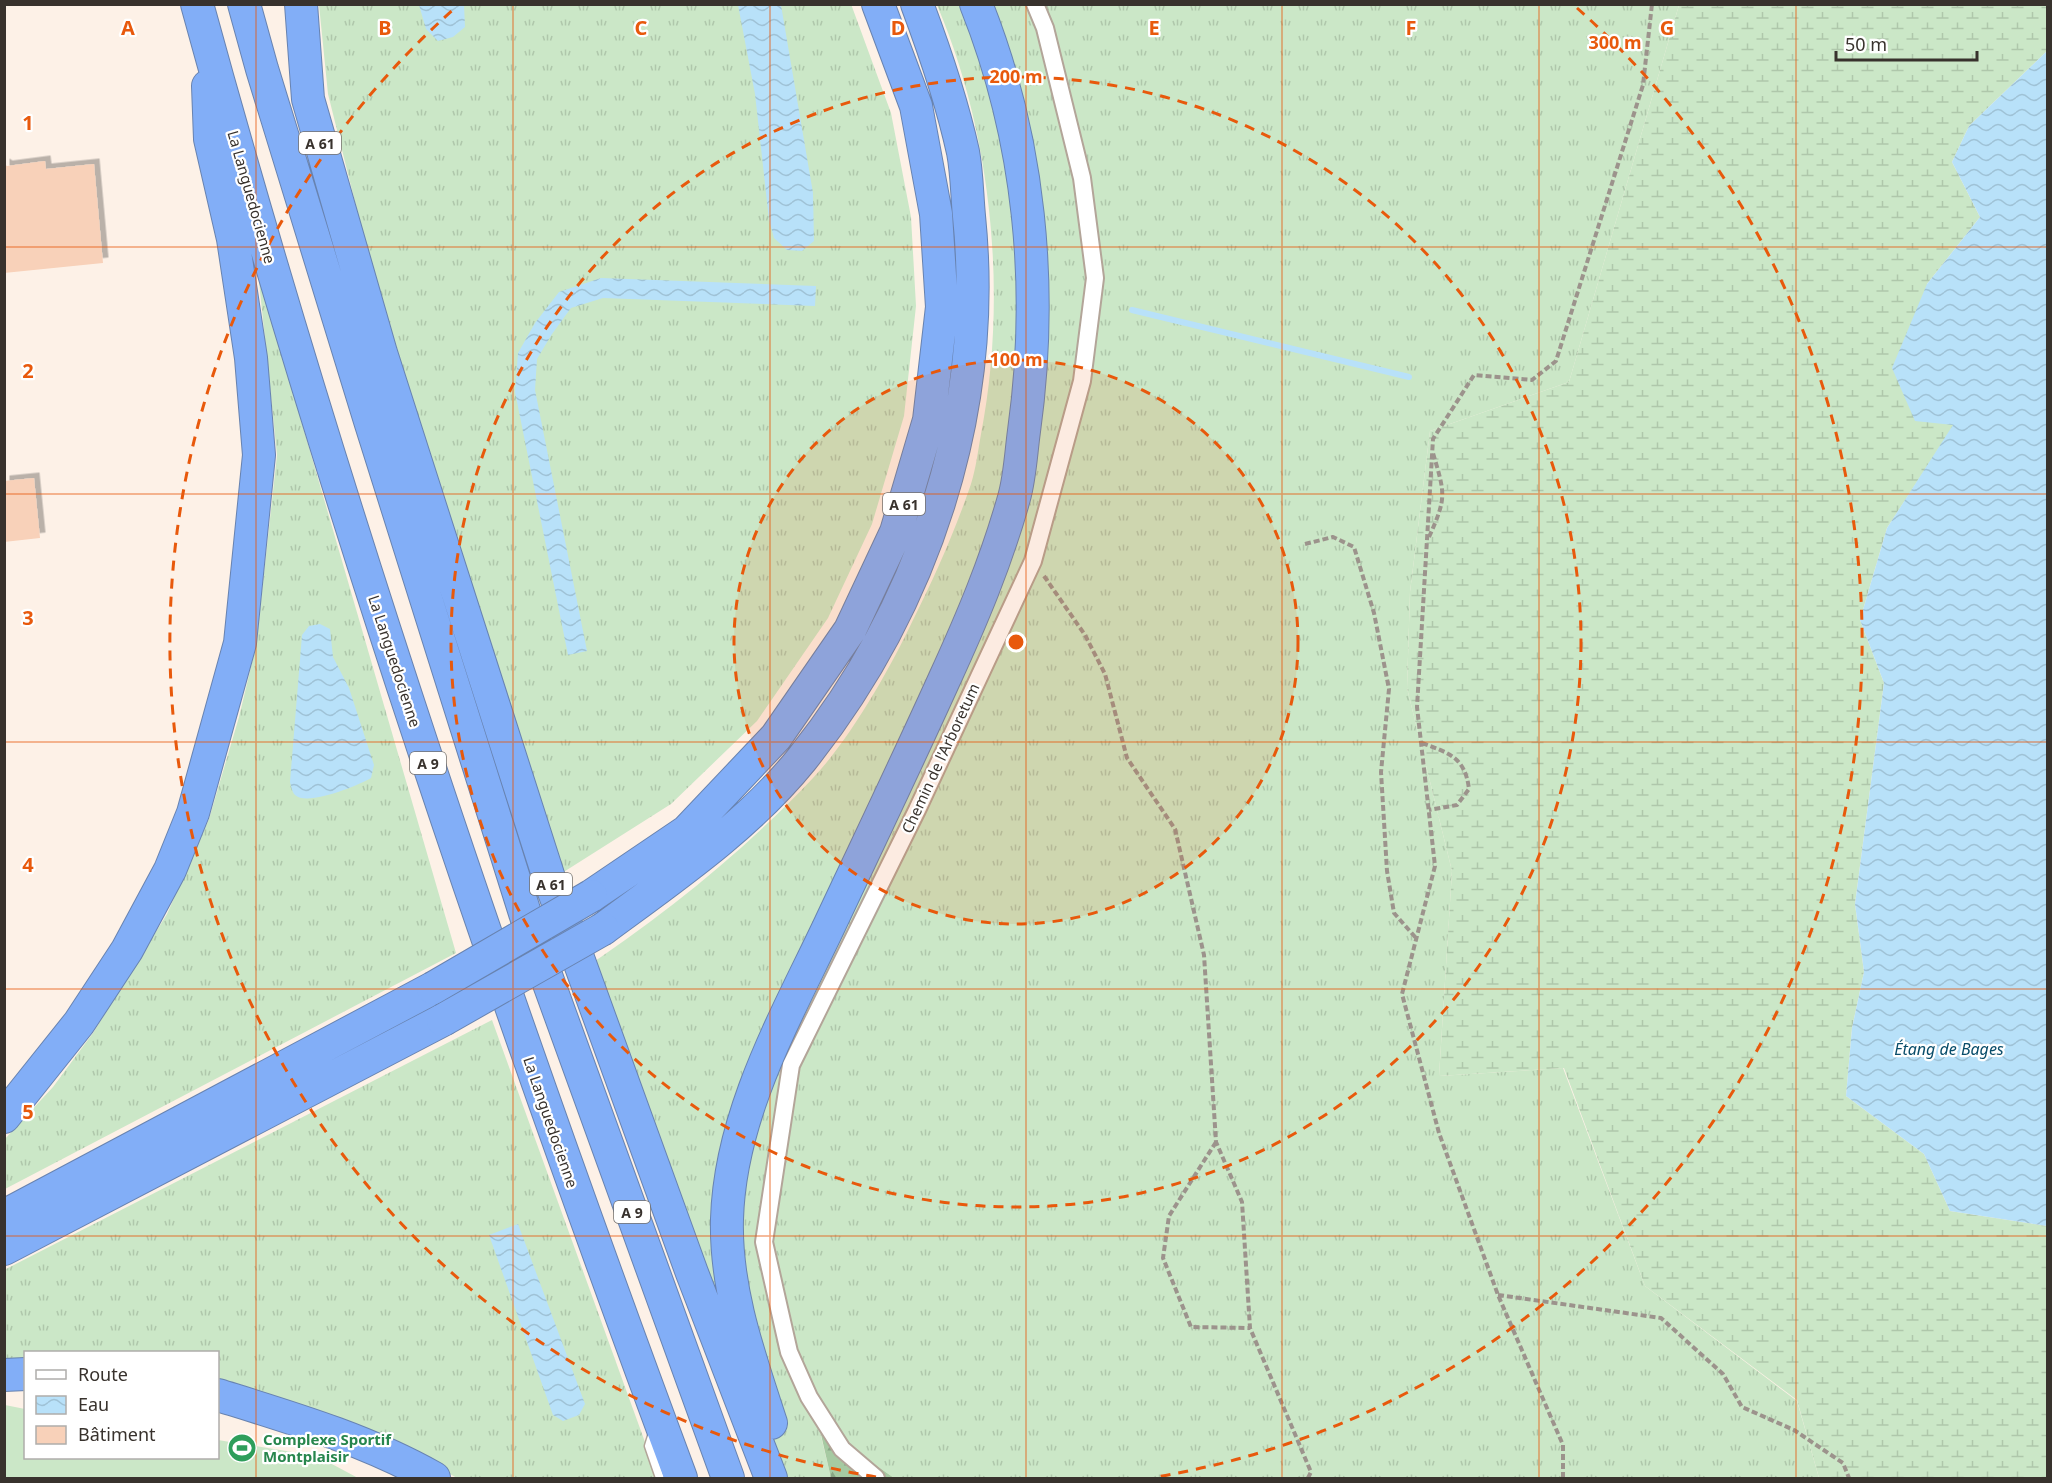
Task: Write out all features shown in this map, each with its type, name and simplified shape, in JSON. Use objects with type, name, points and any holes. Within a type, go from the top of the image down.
[{"type":"highway","name":"La Languedocienne","points":[[197,4],[332,463],[386,634],[483,929],[574,1188],[681,1479]]},
{"type":"highway","name":"A 9","points":[[244,4],[371,424],[535,945],[728,1479]]},
{"type":"highway","name":"A 61","points":[[301,4],[308,99],[381,353],[549,878],[688,1262],[771,1479]]},
{"type":"highway","name":"A 61","points":[[4,1216],[433,988],[591,896],[687,831],[776,737],[850,630],[896,532],[928,420],[942,307],[936,214],[916,106],[878,4]]},
{"type":"highway","name":"A 61","points":[[4,1249],[443,1020],[603,929],[749,815],[801,760],[842,703],[880,643],[918,565],[949,476],[966,385],[975,272],[963,154],[936,56],[916,4]]},
{"type":"highway","points":[[789,1479],[746,1348],[732,1288],[727,1219],[736,1150],[764,1063],[904,770],[984,594],[1015,494],[1030,392],[1033,264],[1019,142],[991,42],[976,4]]},
{"type":"highway","points":[[4,1117],[40,1076],[80,1023],[127,950],[170,870],[193,813],[240,643],[260,455],[251,358],[235,250],[210,139],[206,37]]},
{"type":"highway","points":[[4,1375],[24,1374]]},
{"type":"highway","points":[[219,1395],[302,1421],[395,1456],[434,1479]]},
{"type":"street","name":"Chemin de l'Arboretum","points":[[876,1479],[843,1449],[809,1397],[789,1352],[765,1242],[791,1065],[912,820],[1033,561],[1082,381],[1095,278],[1082,178],[1044,28],[1035,4]]},
{"type":"lane","points":[[658,1415],[649,1446],[660,1479]]},
{"type":"path","points":[[1563,1479],[1563,1445],[1498,1295],[1439,1133],[1402,994],[1435,866],[1417,707],[1432,450],[1433,439],[1474,375],[1532,380],[1556,361],[1643,85],[1652,4]]},
{"type":"path","points":[[1427,540],[1443,506],[1444,490],[1432,450]]},
{"type":"path","points":[[1305,544],[1333,537],[1354,547],[1374,613],[1389,689],[1381,772],[1387,871],[1394,913],[1416,938]]},
{"type":"path","points":[[1033,561],[1085,635],[1105,674],[1127,758],[1175,829],[1204,955],[1216,1142],[1242,1202],[1250,1328],[1311,1472],[1310,1479]]},
{"type":"path","points":[[1422,744],[1453,755],[1467,774],[1469,789],[1456,805],[1429,810]]},
{"type":"path","points":[[1216,1142],[1169,1216],[1163,1258],[1191,1327],[1250,1328]]},
{"type":"path","points":[[1498,1295],[1660,1318],[1723,1374],[1742,1407],[1794,1430],[1843,1463],[1849,1479]]},
{"type":"green space","points":[[851,4],[891,113],[911,217],[916,306],[904,416],[872,524],[828,618],[757,721],[671,804],[551,880],[387,330],[328,94],[319,5]]},
{"type":"green space","points":[[937,5],[1679,5],[1569,382],[1430,431],[1410,592],[1407,688],[1452,871],[1439,1076],[1563,1068],[1645,1286],[1797,1401],[1819,1478],[894,1478],[850,1447],[816,1415],[831,1478],[756,1478],[577,973],[670,907],[730,858],[827,762],[855,724],[893,660],[937,570],[965,502],[976,466],[989,381],[993,327],[990,216],[971,107],[956,55]]},
{"type":"green space","points":[[1679,5],[2047,5],[2047,51],[1969,126],[1952,162],[1980,217],[1927,284],[1954,425],[1887,528],[1860,620],[1884,683],[1855,904],[1864,972],[1852,1028],[1846,1096],[1924,1154],[1950,1211],[2047,1226],[2047,1478],[1819,1478],[1797,1400],[1645,1286],[1564,1068],[1439,1076],[1452,871],[1407,688],[1410,592],[1430,431],[1569,382]]},
{"type":"green space","points":[[258,272],[456,953],[5,1189],[4,1140],[53,1087],[93,1033],[167,914],[209,819],[239,717],[256,646],[277,455]]},
{"type":"green space","points":[[492,1020],[658,1478],[457,1478],[400,1446],[219,1384],[219,1351],[24,1351],[24,1363],[5,1363],[4,1270]]},
{"type":"green space","name":"Complexe Sportif Montplaisir","points":[[5,1405],[24,1409],[24,1459],[219,1459],[219,1440],[317,1456],[358,1478],[5,1478]]},
{"type":"green space","points":[[816,1413],[850,1447],[894,1478],[831,1478]]},
{"type":"water","points":[[419,5],[464,5],[465,27],[453,37],[438,41],[426,29]]},
{"type":"water","points":[[738,5],[781,5],[813,193],[814,241],[802,251],[787,250],[774,238],[769,220],[755,94]]},
{"type":"water","name":"Étang de Bages","points":[[2047,51],[2047,1226],[1950,1211],[1924,1154],[1846,1096],[1852,1028],[1864,972],[1855,904],[1884,683],[1860,620],[1887,528],[1953,425],[1915,421],[1892,368],[1927,284],[1980,217],[1952,162],[1969,126]]},
{"type":"water","points":[[601,278],[816,286],[815,306],[603,298],[571,308],[552,334],[537,359],[535,390],[587,651],[568,655],[515,392],[518,353],[535,323],[559,292]]},
{"type":"water","points":[[320,624],[330,629],[333,657],[349,688],[374,765],[371,778],[365,781],[333,794],[301,798],[294,794],[290,782],[302,635],[309,626]]},
{"type":"water","points":[[518,1224],[585,1404],[579,1415],[563,1421],[553,1415],[489,1235]]},
{"type":"building","points":[[45,161],[46,169],[94,164],[103,263],[4,273],[4,164],[7,166]]},
{"type":"building","points":[[34,478],[40,538],[4,542],[4,481]]},
{"type":"waterway","points":[[1132,310],[1409,377]]},
{"type":"place","name":"Complexe Sportif Montplaisir","points":[[242,1448]]}]
